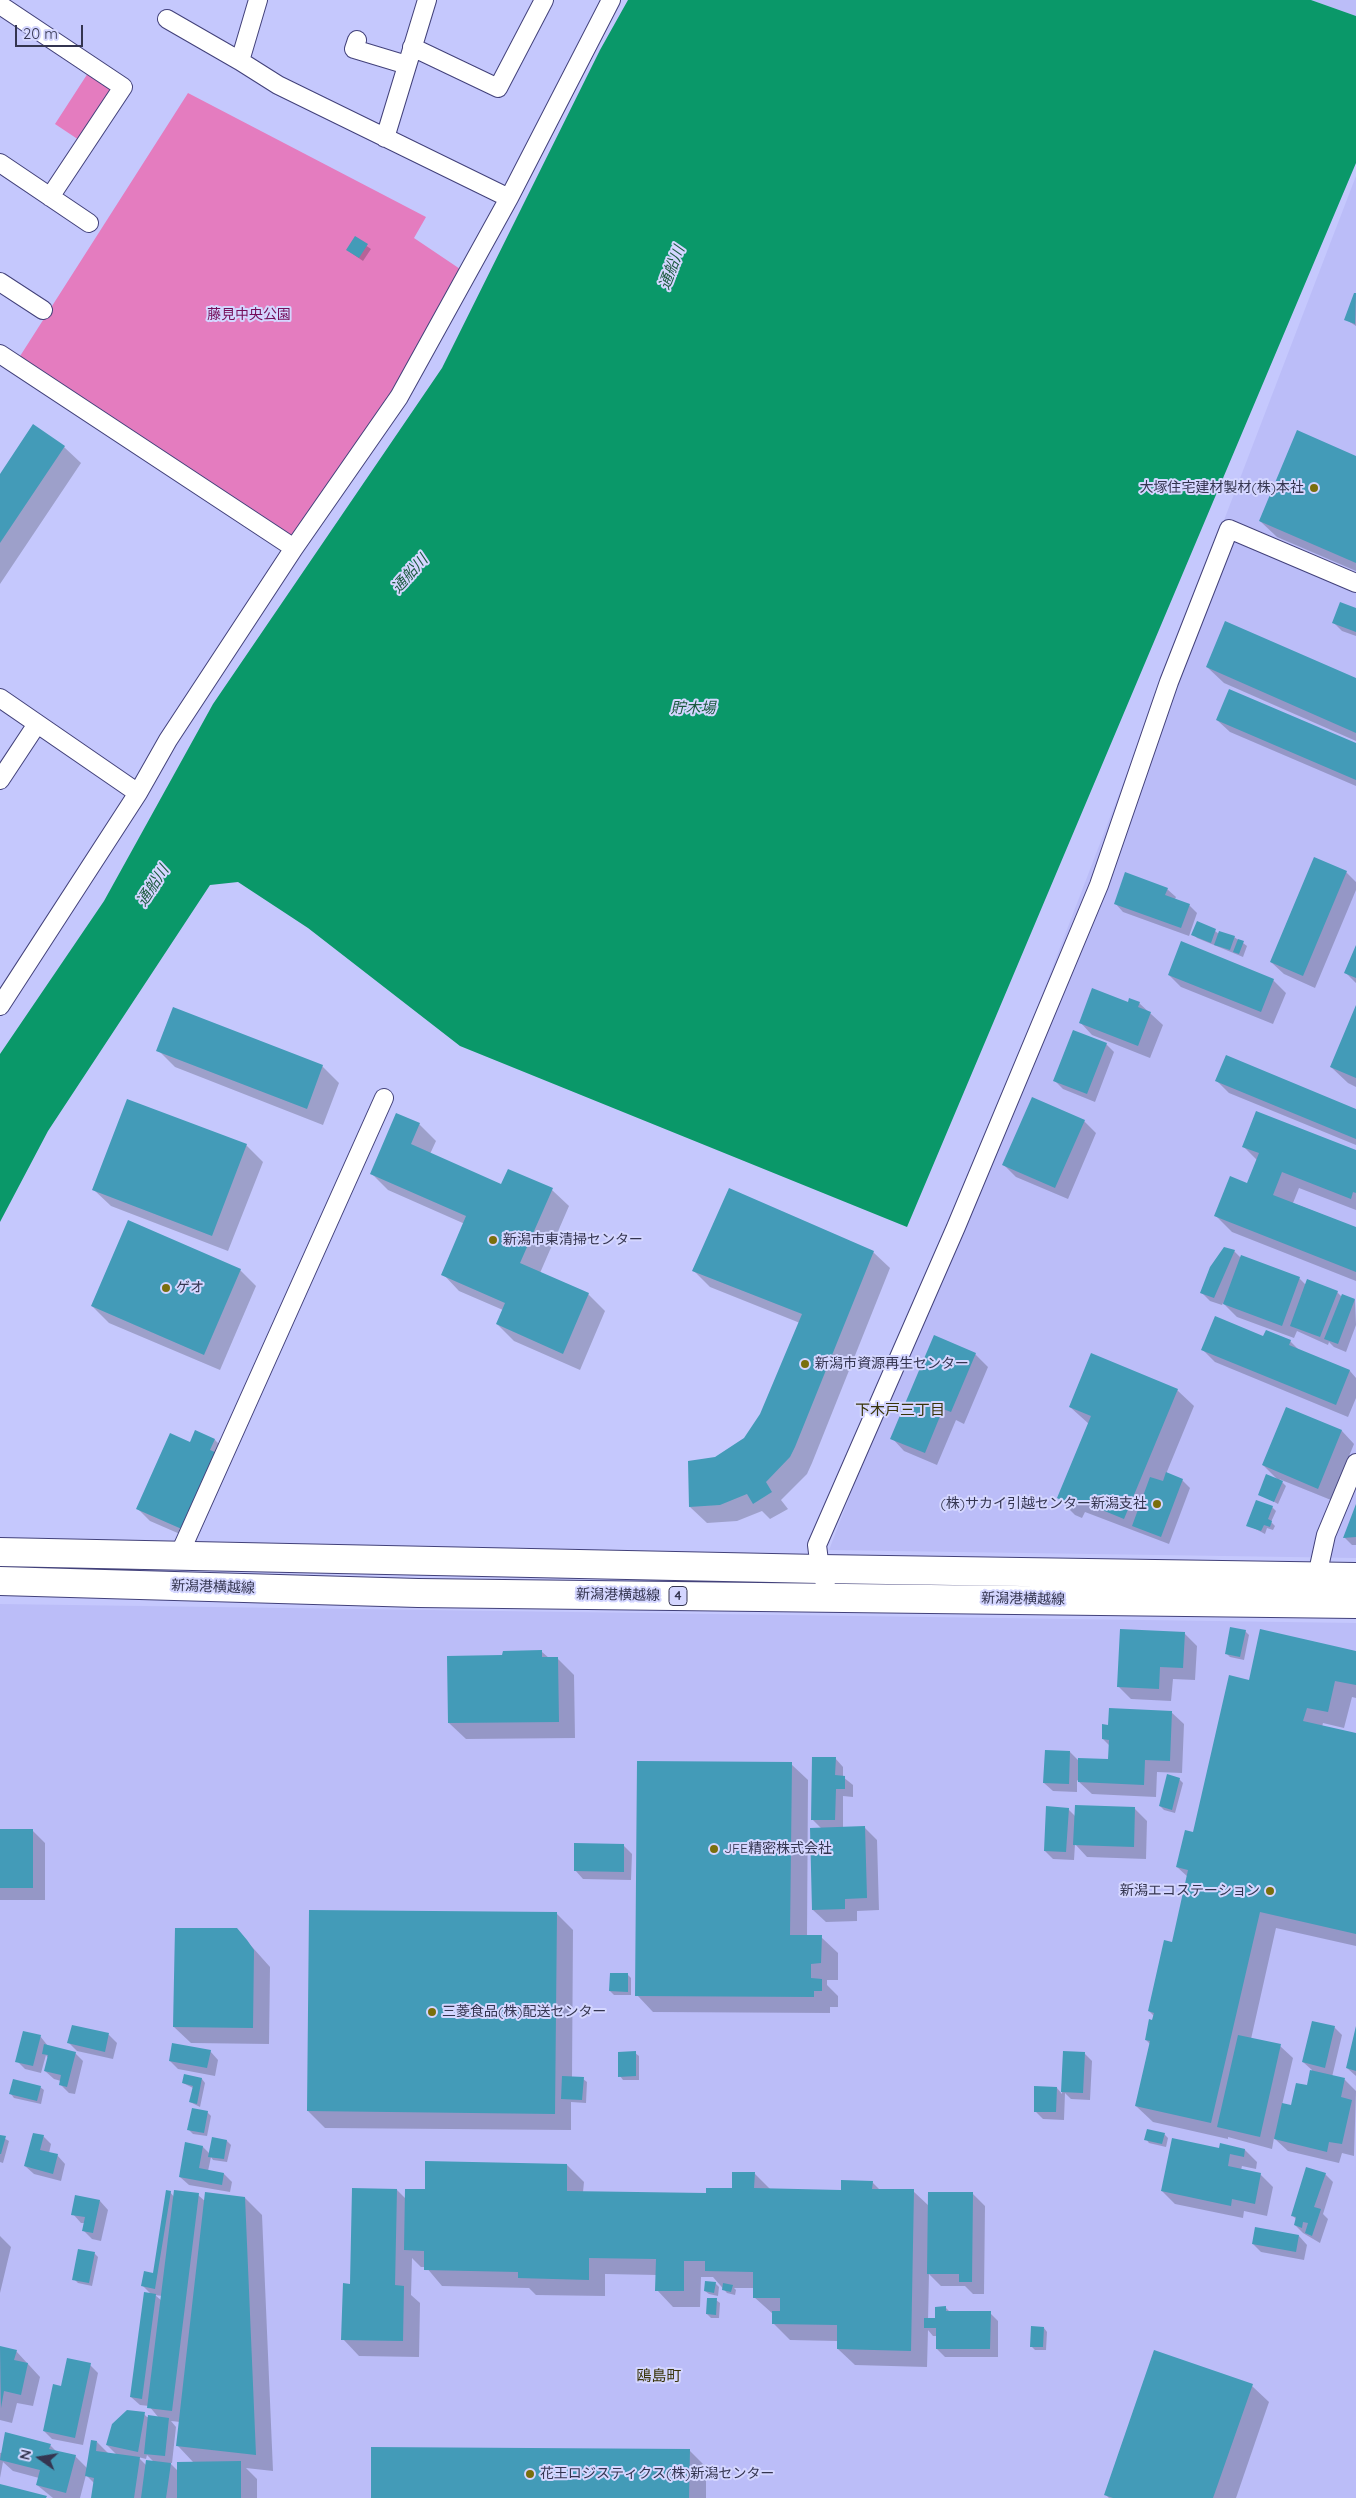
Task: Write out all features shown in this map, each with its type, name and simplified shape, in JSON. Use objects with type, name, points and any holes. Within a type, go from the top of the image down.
[{"type":"main road","name":"新潟港横越線","points":[[0,1552],[820,1569],[1356,1577]]},
{"type":"main road","name":"新潟港横越線","points":[[0,1581],[418,1593],[1356,1604]]},
{"type":"street","points":[[240,62],[258,0]]},
{"type":"street","points":[[385,138],[427,0]]},
{"type":"street","points":[[412,47],[498,88],[544,0]]},
{"type":"street","points":[[0,1006],[138,793],[168,740],[294,548],[399,398],[509,198],[611,0]]},
{"type":"street","points":[[0,5],[123,87],[50,197]]},
{"type":"street","points":[[166,19],[278,85],[509,198]]},
{"type":"street","points":[[357,40],[354,49],[407,65]]},
{"type":"street","points":[[0,163],[89,223]]},
{"type":"street","points":[[0,282],[43,310]]},
{"type":"street","points":[[0,354],[294,548]]},
{"type":"street","points":[[830,1597],[820,1569],[817,1545],[960,1218],[1099,885],[1169,682],[1229,529],[1356,583]]},
{"type":"street","points":[[0,698],[138,793]]},
{"type":"street","points":[[0,780],[37,724]]},
{"type":"street","points":[[179,1556],[384,1098]]},
{"type":"street","points":[[1311,1603],[1326,1535],[1356,1463]]},
{"type":"shaded area","points":[[1311,0],[1356,0],[1356,16]]},
{"type":"shaded area","points":[[1356,176],[1356,1558],[829,1550]]},
{"type":"shaded area","points":[[0,1604],[1356,1623],[1356,2498],[0,2498]]},
{"type":"green space","points":[[88,73],[112,88],[79,140],[55,124]]},
{"type":"green space","name":"藤見中央公園","points":[[188,93],[426,217],[414,238],[466,273],[410,378],[294,548],[15,364]]},
{"type":"water","name":"貯木場","points":[[628,0],[1311,0],[1356,16],[1356,163],[907,1227],[460,1046],[308,928],[238,882],[210,885],[48,1131],[0,1222],[0,1054],[104,901],[213,704],[442,368],[600,50]]},
{"type":"building","points":[[355,236],[368,244],[359,258],[346,250]]},
{"type":"building","points":[[1354,293],[1356,293],[1355,324],[1344,320]]},
{"type":"building","points":[[33,424],[65,446],[0,543],[0,474]]},
{"type":"building","name":"大塚住宅建材製材(株)本社","points":[[1297,430],[1356,456],[1356,563],[1259,521]]},
{"type":"building","points":[[1340,602],[1356,608],[1356,632],[1332,623]]},
{"type":"building","points":[[1225,621],[1356,678],[1356,733],[1206,667]]},
{"type":"building","points":[[1229,689],[1356,743],[1356,780],[1216,720]]},
{"type":"building","points":[[1314,857],[1347,871],[1303,976],[1270,962]]},
{"type":"building","points":[[1125,872],[1168,888],[1165,895],[1190,904],[1181,928],[1114,904]]},
{"type":"building","points":[[1197,921],[1216,929],[1211,943],[1191,935]]},
{"type":"building","points":[[1219,931],[1235,936],[1230,950],[1214,945]]},
{"type":"building","points":[[1238,939],[1244,941],[1239,954],[1233,952]]},
{"type":"building","points":[[1181,941],[1274,979],[1261,1012],[1168,975]]},
{"type":"building","points":[[1356,945],[1356,978],[1344,973]]},
{"type":"building","points":[[1092,988],[1128,1002],[1129,998],[1140,1002],[1138,1007],[1151,1012],[1138,1046],[1079,1023]]},
{"type":"building","points":[[1356,1005],[1356,1078],[1330,1067]]},
{"type":"building","points":[[173,1007],[323,1065],[307,1109],[156,1051]]},
{"type":"building","points":[[1073,1030],[1107,1043],[1087,1094],[1053,1081]]},
{"type":"building","points":[[1226,1055],[1356,1109],[1356,1139],[1215,1081]]},
{"type":"building","points":[[1032,1097],[1085,1120],[1055,1188],[1002,1165]]},
{"type":"building","points":[[127,1099],[247,1144],[212,1236],[92,1190]]},
{"type":"building","points":[[1256,1111],[1356,1150],[1356,1193],[1353,1192],[1351,1199],[1282,1172],[1273,1195],[1356,1227],[1356,1272],[1214,1216],[1230,1176],[1247,1183],[1259,1153],[1242,1147]]},
{"type":"building","name":"新潟市東清掃センター","points":[[396,1113],[420,1123],[411,1144],[501,1184],[508,1169],[553,1188],[520,1263],[589,1293],[563,1354],[496,1324],[505,1303],[441,1275],[466,1216],[370,1174]]},
{"type":"building","name":"新潟市資源再生センター","points":[[729,1188],[874,1251],[795,1447],[790,1457],[766,1482],[772,1492],[753,1504],[747,1494],[720,1505],[689,1507],[688,1461],[715,1457],[744,1438],[760,1414],[802,1314],[692,1271]]},
{"type":"building","name":"ゲオ","points":[[128,1220],[241,1269],[204,1355],[91,1306]]},
{"type":"building","points":[[1224,1247],[1235,1250],[1214,1298],[1200,1293],[1210,1267]]},
{"type":"building","points":[[1241,1255],[1300,1277],[1282,1326],[1223,1304]]},
{"type":"building","points":[[1307,1279],[1338,1291],[1320,1337],[1290,1326]]},
{"type":"building","points":[[1342,1294],[1355,1299],[1338,1344],[1324,1339]]},
{"type":"building","points":[[1215,1316],[1263,1336],[1266,1330],[1291,1340],[1289,1345],[1350,1370],[1336,1405],[1201,1350]]},
{"type":"building","points":[[934,1335],[976,1353],[951,1412],[943,1409],[925,1453],[890,1439]]},
{"type":"building","points":[[1091,1353],[1178,1389],[1124,1519],[1068,1496],[1066,1502],[1057,1498],[1091,1416],[1069,1407]]},
{"type":"building","points":[[1286,1407],[1342,1430],[1318,1489],[1262,1465]]},
{"type":"building","points":[[195,1430],[215,1439],[210,1450],[217,1453],[184,1530],[136,1509],[170,1433],[190,1442]]},
{"type":"building","name":"(株)サカイ引越センター新潟支社","points":[[1166,1472],[1183,1479],[1161,1537],[1132,1526],[1150,1477],[1163,1481]]},
{"type":"building","points":[[1266,1474],[1283,1481],[1274,1502],[1258,1495]]},
{"type":"building","points":[[1256,1500],[1273,1506],[1268,1519],[1272,1521],[1270,1527],[1264,1525],[1261,1531],[1246,1526]]},
{"type":"building","points":[[1356,1504],[1356,1537],[1343,1538]]},
{"type":"building","points":[[1230,1627],[1246,1630],[1240,1657],[1225,1654]]},
{"type":"building","points":[[1120,1629],[1185,1632],[1183,1668],[1160,1667],[1159,1689],[1117,1687]]},
{"type":"building","name":"新潟エコステーション","points":[[1260,1629],[1356,1651],[1356,1685],[1335,1681],[1328,1712],[1307,1708],[1303,1721],[1356,1733],[1356,1934],[1260,1912],[1211,2123],[1135,2106],[1150,2041],[1145,2040],[1149,2019],[1152,2020],[1154,2013],[1148,2011],[1164,1940],[1172,1942],[1188,1870],[1176,1867],[1185,1830],[1193,1832],[1229,1675],[1249,1680]]},
{"type":"building","points":[[542,1650],[542,1657],[558,1657],[559,1722],[448,1723],[447,1656],[502,1655],[503,1651]]},
{"type":"building","points":[[1109,1708],[1172,1711],[1170,1761],[1145,1760],[1144,1785],[1078,1782],[1078,1758],[1108,1759],[1109,1740],[1102,1739],[1102,1724],[1108,1725]]},
{"type":"building","points":[[1045,1750],[1070,1751],[1069,1784],[1043,1783]]},
{"type":"building","points":[[812,1757],[836,1757],[835,1775],[845,1776],[845,1789],[836,1789],[835,1820],[811,1820]]},
{"type":"building","name":"JFE精密株式会社","points":[[637,1761],[792,1762],[790,1935],[822,1935],[821,1963],[811,1964],[811,1978],[822,1979],[822,1991],[814,1991],[814,1997],[635,1996]]},
{"type":"building","points":[[1167,1774],[1180,1778],[1172,1810],[1159,1806]]},
{"type":"building","points":[[1075,1805],[1135,1807],[1134,1847],[1073,1845]]},
{"type":"building","points":[[1046,1806],[1069,1808],[1066,1852],[1044,1851]]},
{"type":"building","points":[[865,1826],[867,1898],[845,1899],[845,1909],[812,1910],[810,1828]]},
{"type":"building","points":[[0,1829],[33,1829],[33,1888],[0,1888]]},
{"type":"building","points":[[574,1843],[624,1844],[624,1872],[574,1871]]},
{"type":"building","name":"三菱食品(株)配送センター","points":[[309,1910],[557,1912],[555,2114],[307,2111]]},
{"type":"building","points":[[175,1928],[237,1928],[247,1940],[254,1950],[253,2028],[173,2027]]},
{"type":"building","points":[[610,1973],[628,1973],[628,1992],[609,1991]]},
{"type":"building","points":[[1312,2021],[1335,2026],[1325,2068],[1302,2062]]},
{"type":"building","points":[[72,2025],[109,2033],[105,2052],[67,2043]]},
{"type":"building","points":[[1356,2026],[1356,2071],[1346,2068]]},
{"type":"building","points":[[23,2031],[41,2035],[33,2066],[15,2062]]},
{"type":"building","points":[[1238,2035],[1281,2044],[1260,2137],[1217,2127]]},
{"type":"building","points":[[172,2043],[211,2050],[207,2068],[169,2061]]},
{"type":"building","points":[[44,2044],[76,2052],[67,2087],[59,2085],[61,2075],[44,2071],[48,2055],[42,2054]]},
{"type":"building","points":[[636,2051],[636,2076],[618,2077],[618,2052]]},
{"type":"building","points":[[1063,2051],[1085,2052],[1083,2093],[1061,2092]]},
{"type":"building","points":[[1310,2070],[1345,2078],[1341,2097],[1352,2100],[1342,2144],[1329,2142],[1327,2152],[1274,2139],[1282,2103],[1291,2105],[1296,2083],[1307,2085]]},
{"type":"building","points":[[184,2074],[202,2078],[197,2104],[189,2102],[193,2086],[182,2083]]},
{"type":"building","points":[[562,2076],[584,2077],[582,2100],[561,2099]]},
{"type":"building","points":[[13,2079],[41,2086],[37,2101],[9,2094]]},
{"type":"building","points":[[1034,2086],[1057,2087],[1056,2112],[1034,2112]]},
{"type":"building","points":[[192,2108],[208,2111],[204,2133],[187,2130]]},
{"type":"building","points":[[1147,2129],[1165,2133],[1162,2144],[1144,2140]]},
{"type":"building","points":[[33,2133],[44,2135],[40,2150],[58,2154],[53,2174],[24,2166]]},
{"type":"building","points":[[0,2135],[6,2136],[1,2154],[0,2154]]},
{"type":"building","points":[[212,2137],[227,2140],[224,2159],[208,2157]]},
{"type":"building","points":[[1172,2138],[1219,2148],[1220,2143],[1245,2149],[1244,2157],[1230,2154],[1228,2166],[1261,2173],[1255,2204],[1232,2199],[1231,2206],[1161,2191]]},
{"type":"building","points":[[185,2142],[203,2146],[199,2168],[224,2173],[222,2185],[179,2177]]},
{"type":"building","points":[[425,2161],[567,2164],[567,2191],[706,2193],[706,2188],[732,2188],[732,2172],[755,2172],[754,2188],[841,2190],[841,2180],[873,2181],[872,2189],[914,2189],[911,2351],[837,2349],[837,2325],[772,2324],[772,2311],[780,2311],[780,2298],[753,2298],[753,2272],[705,2271],[705,2261],[684,2261],[684,2291],[655,2291],[656,2259],[589,2258],[589,2280],[518,2278],[518,2272],[424,2270],[424,2251],[404,2250],[405,2189],[425,2189]]},
{"type":"building","points":[[1306,2167],[1326,2173],[1314,2207],[1321,2209],[1312,2236],[1305,2233],[1308,2223],[1303,2222],[1302,2228],[1294,2225],[1296,2217],[1291,2216]]},
{"type":"building","points":[[352,2188],[397,2189],[395,2285],[404,2286],[403,2341],[341,2340],[343,2283],[350,2284]]},
{"type":"building","points":[[166,2190],[171,2191],[155,2289],[141,2286],[144,2271],[153,2273]]},
{"type":"building","points":[[174,2190],[199,2193],[172,2411],[147,2408]]},
{"type":"building","points":[[205,2192],[245,2197],[256,2455],[176,2446]]},
{"type":"building","points":[[928,2192],[973,2192],[972,2282],[959,2282],[959,2274],[927,2274]]},
{"type":"building","points":[[75,2195],[100,2200],[93,2233],[82,2231],[85,2217],[71,2215]]},
{"type":"building","points":[[1255,2227],[1299,2235],[1296,2252],[1252,2244]]},
{"type":"building","points":[[78,2249],[95,2252],[89,2283],[72,2280]]},
{"type":"building","points":[[705,2281],[716,2282],[714,2293],[704,2291]]},
{"type":"building","points":[[723,2283],[733,2285],[731,2292],[722,2290]]},
{"type":"building","points":[[144,2292],[156,2294],[142,2399],[130,2397]]},
{"type":"building","points":[[707,2298],[717,2298],[716,2315],[706,2314]]},
{"type":"building","points":[[946,2306],[946,2311],[991,2311],[990,2349],[936,2349],[936,2328],[924,2328],[924,2318],[935,2318],[935,2307]]},
{"type":"building","points":[[1031,2326],[1044,2327],[1043,2347],[1030,2347]]},
{"type":"building","points":[[0,2346],[17,2350],[14,2360],[28,2363],[21,2395],[4,2391],[1,2408]]},
{"type":"building","points":[[1154,2350],[1253,2384],[1213,2498],[1113,2498],[1104,2495]]},
{"type":"building","points":[[67,2358],[91,2363],[75,2438],[43,2431],[53,2384],[61,2386]]},
{"type":"building","points":[[127,2410],[145,2412],[138,2452],[106,2445],[112,2424]]},
{"type":"building","points":[[148,2415],[169,2418],[165,2456],[144,2454]]},
{"type":"building","points":[[5,2432],[51,2444],[49,2449],[76,2455],[66,2493],[36,2485],[40,2470],[0,2460]]},
{"type":"building","points":[[91,2440],[97,2441],[96,2451],[140,2457],[134,2498],[91,2498],[94,2478],[85,2476]]},
{"type":"building","name":"花王ロジスティクス(株)新潟センター","points":[[371,2447],[690,2449],[689,2498],[371,2498]]},
{"type":"building","points":[[146,2460],[171,2463],[166,2498],[141,2498]]},
{"type":"building","points":[[241,2461],[241,2498],[177,2498],[177,2462]]},
{"type":"building","points":[[0,2484],[47,2496],[46,2498],[0,2498]]},
{"type":"place","name":"大塚住宅建材製材(株)本社","points":[[1314,488]]},
{"type":"place","name":"新潟市東清掃センター","points":[[493,1240]]},
{"type":"place","name":"ゲオ","points":[[166,1288]]},
{"type":"place","name":"新潟市資源再生センター","points":[[805,1364]]},
{"type":"place","name":"(株)サカイ引越センター新潟支社","points":[[1157,1504]]},
{"type":"place","name":"JFE精密株式会社","points":[[714,1849]]},
{"type":"place","name":"新潟エコステーション","points":[[1270,1891]]},
{"type":"place","name":"三菱食品(株)配送センター","points":[[432,2012]]},
{"type":"place","name":"花王ロジスティクス(株)新潟センター","points":[[530,2474]]},
{"type":"district","name":"下木戸三丁目","points":[[900,1410]]},
{"type":"district","name":"鴎島町","points":[[659,2376]]},
{"type":"water label","name":"通船川","points":[[672,268]]},
{"type":"water label","name":"通船川","points":[[410,574]]},
{"type":"water label","name":"通船川","points":[[153,886]]}]
